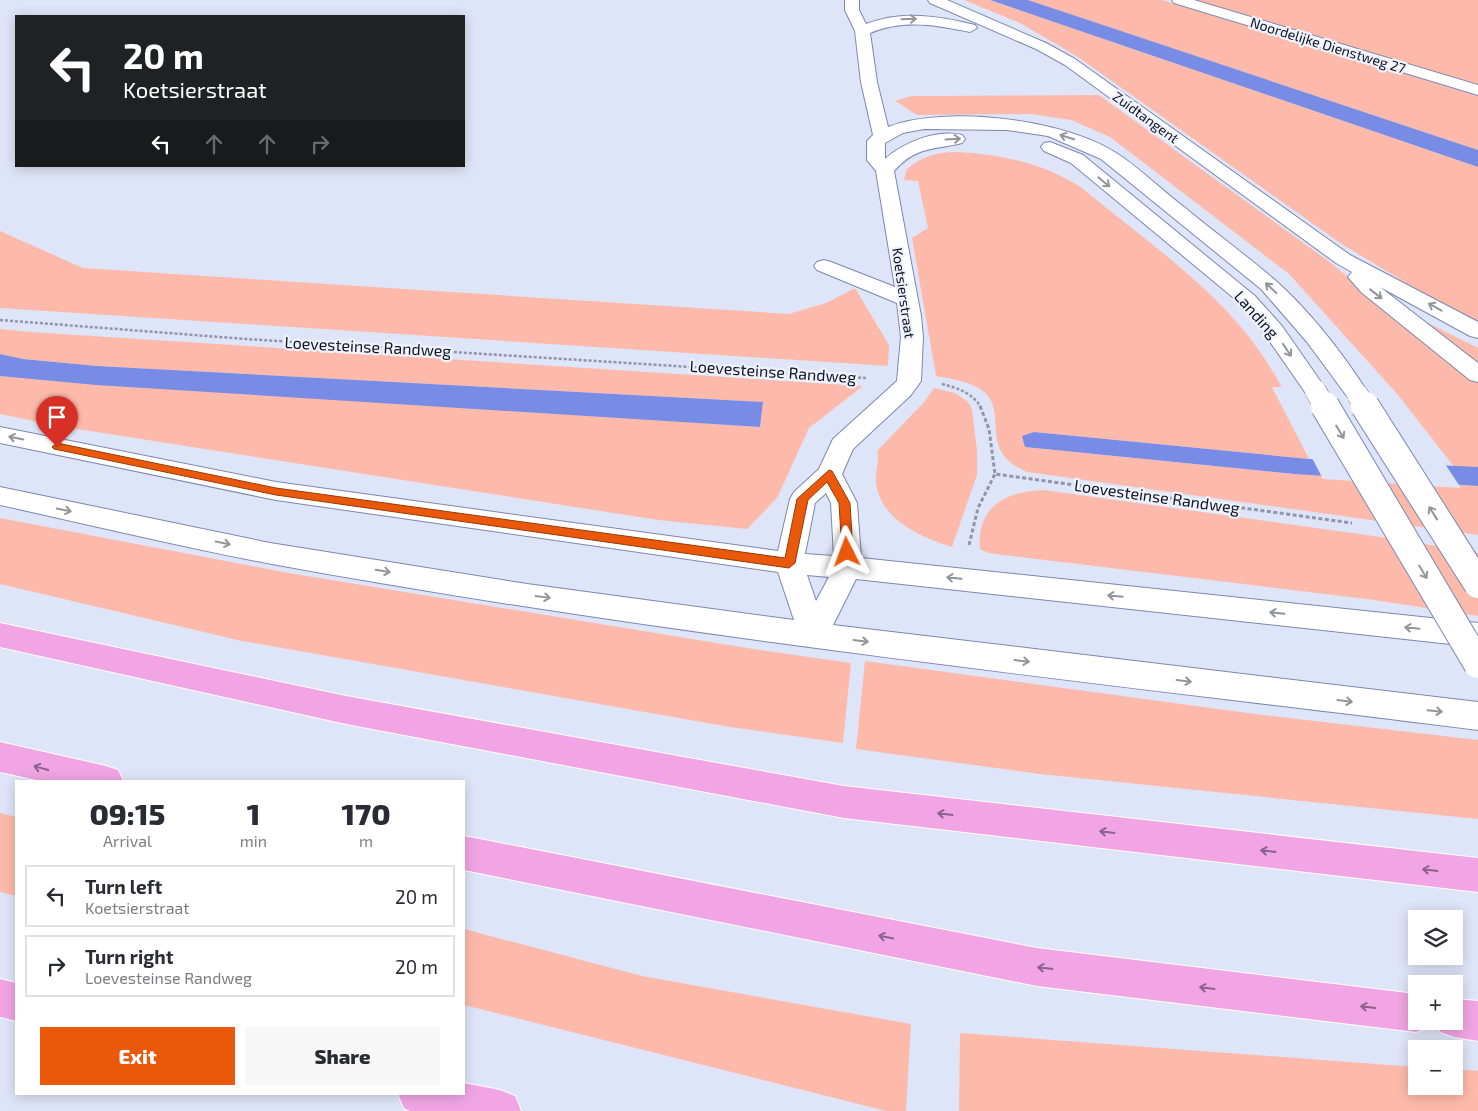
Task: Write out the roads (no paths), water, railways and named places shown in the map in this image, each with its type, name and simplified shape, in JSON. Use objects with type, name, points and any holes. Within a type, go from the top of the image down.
[{"type":"highway","points":[[0,636],[346,710],[844,802],[1478,876]]},
{"type":"highway","points":[[0,757],[102,780]]},
{"type":"highway","points":[[465,853],[1038,967],[1408,1012]]},
{"type":"highway","points":[[0,998],[15,1002]]},
{"type":"highway","points":[[1463,1019],[1478,1021]]},
{"type":"highway","points":[[423,1095],[500,1111]]},
{"type":"street","name":"Koetsierstraat","points":[[829,474],[842,445],[866,421],[903,390],[909,381],[912,337],[886,170],[876,160],[876,141],[882,136],[869,77],[862,30],[852,10],[852,0]]},
{"type":"street","name":"Zuidtangent","points":[[935,0],[1027,40],[1070,62],[1343,258],[1478,331]]},
{"type":"street","name":"Noordelijke Dienstweg 27","points":[[1179,0],[1478,90]]},
{"type":"street","points":[[862,30],[870,15],[877,10]]},
{"type":"street","points":[[862,30],[892,20],[912,18],[958,25],[1027,40]]},
{"type":"street","name":"Landing","points":[[882,136],[910,126],[928,124],[1024,127],[1080,141],[1107,155],[1268,285],[1324,345],[1478,584]]},
{"type":"street","points":[[882,136],[906,150],[886,170]]},
{"type":"street","name":"Landing","points":[[906,150],[925,142],[994,138],[1027,142],[1052,148],[1077,159],[1248,300],[1274,331],[1315,390],[1478,664]]},
{"type":"street","name":"Zuidtangent","points":[[1343,258],[1368,288],[1478,375]]},
{"type":"street","points":[[824,266],[906,299]]},
{"type":"street","points":[[0,435],[276,492],[789,563],[1478,635]]},
{"type":"street","points":[[829,474],[844,503],[848,568],[813,635],[789,563],[802,499],[829,474]]},
{"type":"street","points":[[0,496],[270,553],[527,594],[813,635],[1478,716]]},
{"type":"water","points":[[990,0],[1028,0],[1478,150],[1478,167]]},
{"type":"water","points":[[0,354],[23,359],[97,366],[763,402],[760,427],[96,385],[0,376]]},
{"type":"water","points":[[1034,432],[1309,459],[1478,467],[1478,486],[1294,474],[1025,447],[1022,436]]}]
